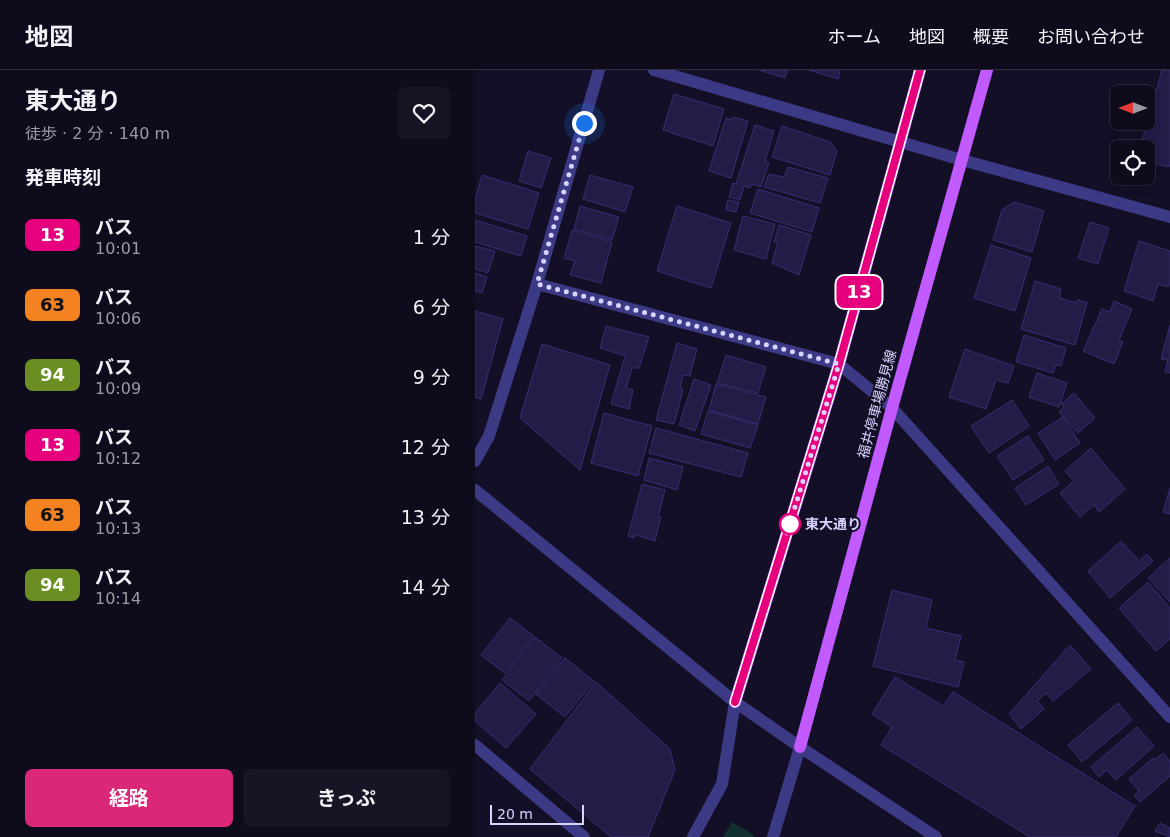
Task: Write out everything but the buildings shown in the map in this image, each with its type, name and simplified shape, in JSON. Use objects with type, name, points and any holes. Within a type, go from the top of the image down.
[{"type":"main road","points":[[735,702],[839,364],[920,70]]},
{"type":"main road","name":"福井停車場勝見線","points":[[800,747],[891,408],[987,70]]},
{"type":"street","points":[[475,461],[489,436],[537,284],[599,70]]},
{"type":"street","points":[[654,70],[962,160],[1170,217]]},
{"type":"street","points":[[537,284],[839,364],[891,408],[1170,717]]},
{"type":"street","points":[[475,490],[735,702],[935,837]]},
{"type":"street","points":[[693,837],[722,784],[735,702]]},
{"type":"street","points":[[475,745],[584,837]]},
{"type":"street","points":[[773,837],[800,747]]},
{"type":"green space","points":[[732,822],[754,835],[753,837],[723,837]]},
{"type":"bus line","name":"13","points":[[735,702],[839,364],[920,70]]},
{"type":"place","name":"東大通り","points":[[790,524]]},
{"type":"route","points":[[584,123],[537,284],[839,364],[787,533],[790,524]]}]
